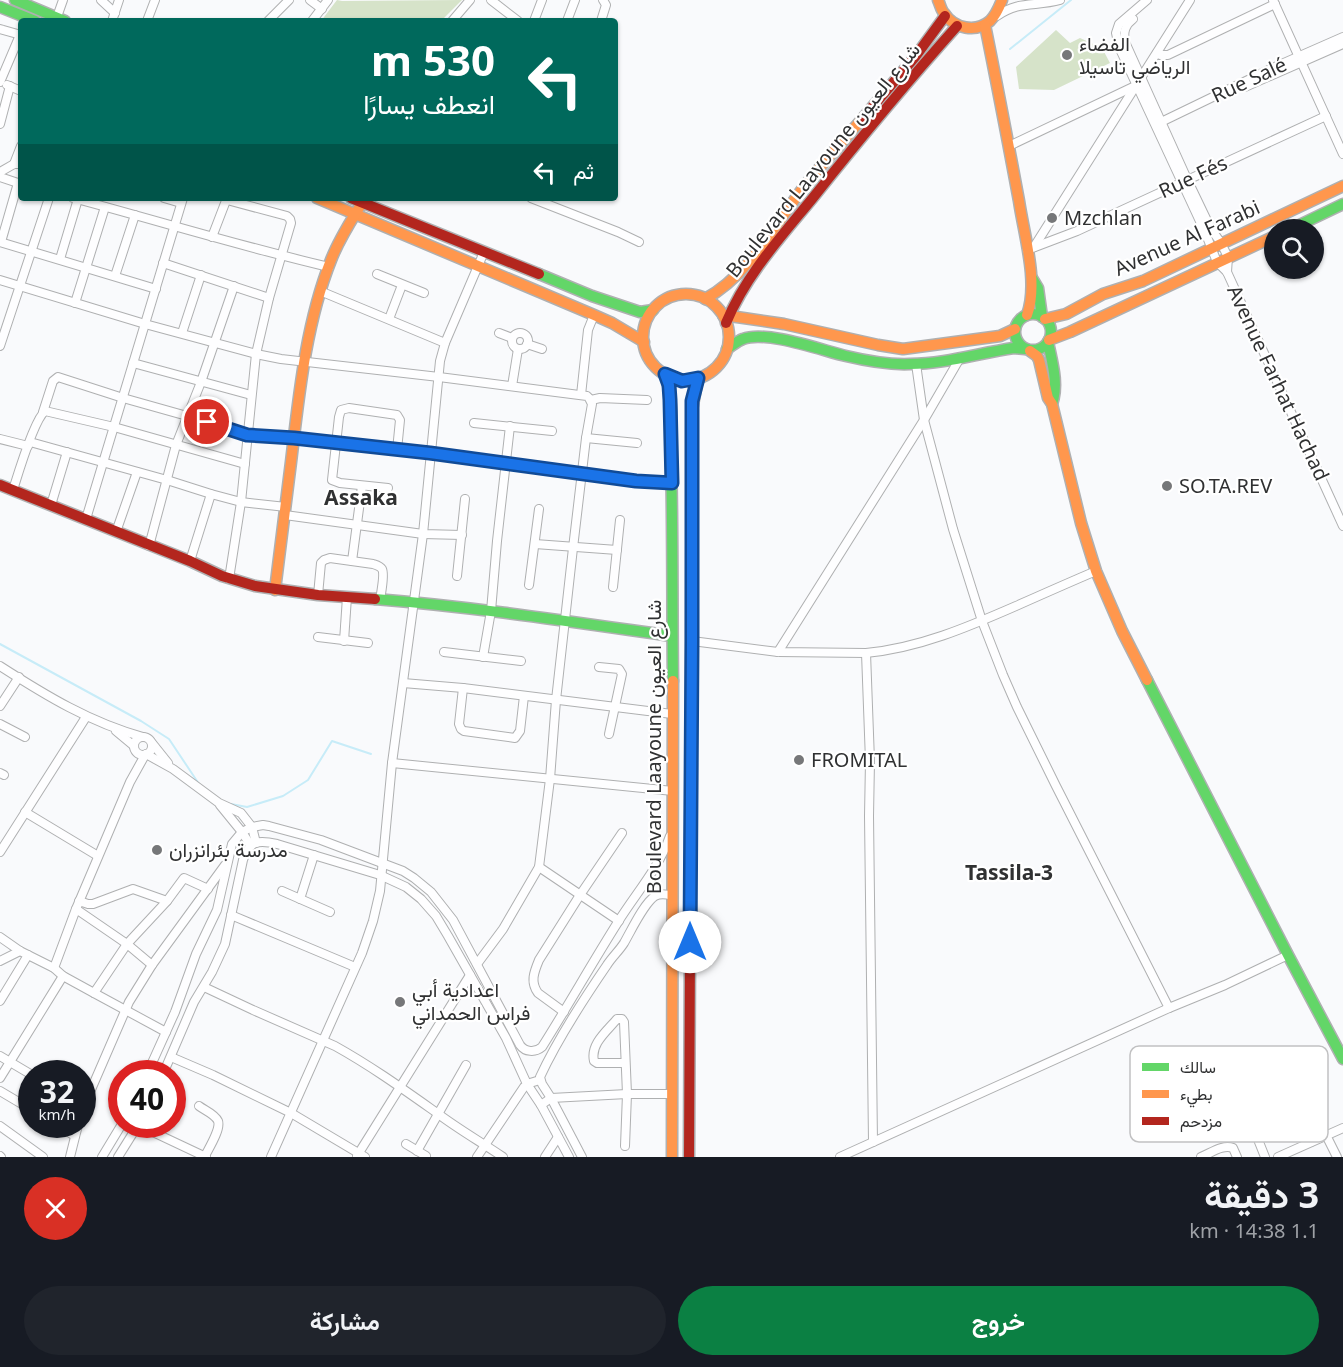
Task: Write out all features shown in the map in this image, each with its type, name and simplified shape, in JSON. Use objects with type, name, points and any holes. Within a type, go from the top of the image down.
[{"type":"street","points":[[15,0],[35,4],[59,18]]},
{"type":"street","points":[[61,18],[63,0]]},
{"type":"street","points":[[101,0],[115,12]]},
{"type":"street","points":[[113,18],[119,0]]},
{"type":"street","points":[[148,18],[155,0]]},
{"type":"street","points":[[271,18],[289,0]]},
{"type":"street","points":[[310,0],[322,9]]},
{"type":"street","points":[[314,18],[328,0]]},
{"type":"street","points":[[455,18],[470,0]]},
{"type":"street","points":[[491,0],[513,18]]},
{"type":"street","points":[[535,18],[542,0]]},
{"type":"street","points":[[568,18],[575,0]]},
{"type":"street","points":[[602,18],[606,5],[603,0]]},
{"type":"street","points":[[938,0],[945,16],[957,26],[966,28],[985,25],[1005,10],[1018,5],[1060,0]]},
{"type":"street","points":[[995,17],[1002,0]]},
{"type":"street","points":[[1122,44],[1116,36],[1119,24],[1147,0]]},
{"type":"street","points":[[1122,44],[1126,26],[1154,0]]},
{"type":"street","points":[[1034,248],[1192,0]]},
{"type":"street","points":[[1159,54],[1168,55],[1274,2],[1343,154]]},
{"type":"street","points":[[0,7],[28,18]]},
{"type":"street","name":"Boulevard Laayoune شارع العيون","points":[[705,298],[721,290],[741,271],[815,174],[898,78],[945,16]]},
{"type":"street","points":[[985,25],[1009,146],[1034,248],[1029,292],[1030,304],[1027,315]]},
{"type":"street","name":"Boulevard Laayoune شارع العيون","points":[[726,318],[749,277],[847,154],[957,26]]},
{"type":"street","points":[[0,29],[18,34]]},
{"type":"street","name":"Rue Salé","points":[[1159,125],[1343,37]]},
{"type":"street","points":[[18,40],[0,82],[18,88]]},
{"type":"street","name":"Avenue Farhat Hachad","points":[[1122,44],[1184,181],[1211,229],[1217,262],[1227,272],[1343,526]]},
{"type":"street","name":"Rue Salé","points":[[1300,59],[1343,44]]},
{"type":"street","points":[[1009,146],[1140,84]]},
{"type":"street","points":[[0,124],[10,86]]},
{"type":"street","name":"Rue Fés","points":[[1034,248],[1077,231],[1326,116]]},
{"type":"street","points":[[0,172],[17,164]]},
{"type":"street","points":[[0,177],[18,183]]},
{"type":"street","name":"Avenue Al Farabi","points":[[1044,318],[1061,317],[1099,296],[1128,284],[1143,281],[1343,186]]},
{"type":"street","points":[[18,190],[1,242],[156,289]]},
{"type":"street","points":[[0,346],[2,328],[33,251],[48,201]]},
{"type":"street","points":[[60,259],[75,201]]},
{"type":"street","points":[[97,201],[105,207],[329,267]]},
{"type":"street","points":[[86,519],[182,201]]},
{"type":"street","points":[[212,237],[226,201]]},
{"type":"street","points":[[229,579],[241,502],[256,354],[269,298],[291,225],[287,216],[234,201]]},
{"type":"street","points":[[324,201],[594,315],[644,342]]},
{"type":"street","points":[[276,590],[294,438],[310,331],[329,267],[345,230],[363,201]]},
{"type":"street","points":[[366,201],[484,252],[617,305],[640,312],[653,310]]},
{"type":"street","points":[[539,201],[639,242]]},
{"type":"street","name":"Avenue Al Farabi","points":[[1312,219],[1343,204]]},
{"type":"street","points":[[75,303],[105,207]]},
{"type":"street","points":[[115,276],[135,215]]},
{"type":"street","name":"Avenue Al Farabi","points":[[1048,341],[1264,241]]},
{"type":"street","name":"Avenue Farhat Hachad","points":[[1215,246],[1228,257],[1227,272]]},
{"type":"street","points":[[271,1157],[362,952],[373,921],[380,891],[392,763],[423,534],[440,361],[445,343],[484,252]]},
{"type":"street","points":[[163,263],[269,298]]},
{"type":"street","points":[[377,274],[424,293]]},
{"type":"street","points":[[182,333],[201,275]]},
{"type":"street","points":[[1032,278],[1038,288],[1044,318],[1051,330],[1048,341],[1055,388],[1053,404]]},
{"type":"street","points":[[0,280],[145,324],[281,360],[512,386],[587,396],[591,400],[539,867],[503,929],[477,964]]},
{"type":"street","points":[[389,320],[402,285]]},
{"type":"street","points":[[149,546],[176,446],[234,286]]},
{"type":"street","points":[[320,291],[445,343]]},
{"type":"street","points":[[687,294],[705,298],[726,318],[729,334],[727,349],[721,362],[711,371],[698,378],[682,381],[665,374],[651,361],[644,342],[645,325],[653,310],[668,298],[687,294]]},
{"type":"street","points":[[1044,318],[1032,314],[1018,321],[1015,329],[1016,341],[1039,360],[1048,398],[1053,404],[1081,523],[1096,571],[1146,681],[1343,1059]]},
{"type":"street","points":[[581,395],[588,330],[594,315]]},
{"type":"street","points":[[726,318],[784,324],[903,349],[1000,336],[1015,329]]},
{"type":"street","points":[[499,333],[512,338]]},
{"type":"street","points":[[516,334],[524,334],[527,344],[524,348],[518,349],[513,346],[512,338],[516,334]]},
{"type":"street","points":[[727,349],[743,339],[761,337],[877,361],[916,364],[1014,348],[1027,350],[1041,348],[1048,341]]},
{"type":"street","points":[[527,344],[542,349]]},
{"type":"street","points":[[512,386],[518,349]]},
{"type":"street","points":[[778,652],[924,420],[960,357]]},
{"type":"street","points":[[133,363],[251,395]]},
{"type":"street","points":[[916,364],[924,420],[953,529],[982,621],[1017,707],[1169,1008]]},
{"type":"street","name":"Boulevard Laayoune شارع العيون","points":[[665,374],[669,385],[670,400],[672,483],[672,1157]]},
{"type":"street","points":[[13,490],[53,381],[58,377],[247,435],[430,453],[636,481],[672,483]]},
{"type":"street","name":"Boulevard Laayoune شارع العيون","points":[[689,1157],[692,401],[698,378]]},
{"type":"street","points":[[591,400],[600,398],[647,400]]},
{"type":"street","points":[[388,488],[332,480],[342,409],[398,415],[400,420],[397,450]]},
{"type":"street","points":[[43,412],[114,427],[245,464]]},
{"type":"street","points":[[474,423],[552,431]]},
{"type":"street","points":[[483,657],[491,611],[510,426]]},
{"type":"street","points":[[586,438],[637,442]]},
{"type":"street","points":[[0,439],[67,452],[241,502],[356,524],[423,534],[462,535]]},
{"type":"street","points":[[51,505],[67,452]]},
{"type":"street","points":[[116,532],[137,472]]},
{"type":"street","points":[[0,485],[190,561],[229,579],[276,590],[491,611],[672,636]]},
{"type":"street","points":[[352,561],[362,486]]},
{"type":"street","points":[[190,561],[211,494]]},
{"type":"street","points":[[457,576],[465,499]]},
{"type":"street","points":[[529,585],[539,509]]},
{"type":"street","points":[[613,586],[620,520]]},
{"type":"street","points":[[535,544],[617,550]]},
{"type":"street","points":[[318,595],[320,569],[322,561],[326,558],[373,564],[380,567],[382,569],[380,600]]},
{"type":"street","points":[[692,641],[778,652],[866,653],[886,650],[931,639],[982,621],[1096,571]]},
{"type":"street","points":[[344,640],[347,597]]},
{"type":"street","points":[[318,637],[368,643]]},
{"type":"street","points":[[444,652],[521,661]]},
{"type":"street","points":[[866,653],[870,761],[873,1142]]},
{"type":"street","points":[[0,666],[86,717],[148,738],[173,769]]},
{"type":"street","points":[[599,667],[620,669],[622,674],[609,734]]},
{"type":"street","points":[[0,706],[19,678]]},
{"type":"street","points":[[403,683],[463,688],[672,714]]},
{"type":"street","points":[[463,688],[459,724],[461,729],[515,738],[520,731],[524,696]]},
{"type":"street","points":[[0,852],[86,717]]},
{"type":"street","points":[[0,724],[25,738]]},
{"type":"street","points":[[110,727],[138,754],[146,755],[173,769],[219,803],[241,813],[252,827],[253,844],[245,855],[225,944],[194,1002],[170,1060]]},
{"type":"street","points":[[129,782],[137,740],[142,737]]},
{"type":"street","points":[[54,968],[77,905],[129,782],[151,750],[152,743]]},
{"type":"street","points":[[392,763],[673,791]]},
{"type":"street","points":[[219,803],[253,844]]},
{"type":"street","points":[[26,812],[98,856]]},
{"type":"street","points":[[153,1060],[178,1005],[196,954],[217,910],[232,844],[242,832],[252,827],[269,826],[321,840],[403,871],[414,878],[431,892],[453,920],[523,1049],[529,1051],[537,1051],[542,1047],[619,921],[658,863],[673,828]]},
{"type":"street","points":[[564,1012],[538,993],[533,984],[534,971],[538,960],[622,833]]},
{"type":"street","points":[[253,844],[271,843],[380,875],[406,887],[421,899],[442,926],[506,1038],[527,1084],[569,1157]]},
{"type":"street","points":[[300,899],[314,855]]},
{"type":"street","points":[[96,1078],[125,1010],[152,965],[227,863]]},
{"type":"street","points":[[539,867],[619,921]]},
{"type":"street","points":[[94,993],[127,944],[167,901],[184,878],[208,889]]},
{"type":"street","points":[[77,905],[93,904],[133,889],[167,901]]},
{"type":"street","points":[[282,891],[330,912]]},
{"type":"street","points":[[582,1157],[540,1080],[542,1073],[576,1013],[648,903],[659,895],[672,896]]},
{"type":"street","points":[[77,905],[152,965]]},
{"type":"street","points":[[231,915],[355,967]]},
{"type":"street","points":[[0,937],[24,953],[54,968],[63,976],[166,1032]]},
{"type":"street","points":[[0,960],[24,953]]},
{"type":"street","points":[[0,1000],[24,953]]},
{"type":"street","points":[[840,1157],[1288,955]]},
{"type":"street","points":[[171,1057],[291,1113],[360,1156],[400,1086],[470,975]]},
{"type":"street","points":[[0,1078],[63,976]]},
{"type":"street","points":[[204,987],[348,1053],[503,1157]]},
{"type":"street","points":[[625,1063],[597,1063],[592,1054],[601,1037],[620,1018],[624,1022],[627,1094],[626,1146]]},
{"type":"street","points":[[0,1056],[18,1067]]},
{"type":"street","points":[[417,1151],[466,1065]]},
{"type":"street","points":[[477,1157],[524,1087],[540,1080]]},
{"type":"street","points":[[0,1091],[18,1102]]},
{"type":"street","points":[[541,1105],[551,1098],[673,1094]]},
{"type":"street","points":[[165,1138],[205,1157],[219,1129],[215,1117],[199,1106]]},
{"type":"street","points":[[0,1126],[43,1157]]},
{"type":"street","points":[[1328,1134],[1343,1128]]},
{"type":"street","points":[[545,1157],[558,1137]]},
{"type":"street","points":[[70,1157],[75,1138]]},
{"type":"street","points":[[102,1157],[114,1138]]},
{"type":"street","points":[[118,1157],[130,1138]]},
{"type":"street","points":[[1328,1139],[1337,1157]]},
{"type":"street","points":[[1259,1142],[1265,1157]]},
{"type":"street","points":[[1278,1157],[1311,1142]]},
{"type":"street","points":[[406,1144],[426,1156]]},
{"type":"street","points":[[1201,1157],[1231,1146],[1237,1157]]},
{"type":"green space","points":[[337,0],[462,0],[444,18],[323,18]]},
{"type":"green space","name":"الفضاء الرياضي تاسيلا","points":[[1056,30],[1070,43],[1080,38],[1102,48],[1110,63],[1054,90],[1019,89],[1016,67]]},
{"type":"waterway","points":[[1010,49],[1071,0]]},
{"type":"waterway","points":[[0,644],[141,721],[169,739],[199,784]]},
{"type":"waterway","points":[[231,804],[247,807],[283,796],[308,780],[332,741],[371,754]]},
{"type":"traffic: fast","points":[[15,0],[58,18]]},
{"type":"traffic: fast","points":[[0,7],[28,18]]},
{"type":"traffic: fast","points":[[1312,219],[1343,204]]},
{"type":"traffic: fast","points":[[539,274],[592,296],[640,312],[653,310]]},
{"type":"traffic: fast","points":[[1032,278],[1038,288],[1042,317]]},
{"type":"traffic: fast","points":[[1033,314],[1046,319],[1051,332],[1046,345],[1033,350],[1020,345],[1015,332],[1020,319],[1033,314]]},
{"type":"traffic: fast","points":[[727,349],[743,339],[765,337],[794,342],[862,360],[902,364],[923,364],[1014,348],[1025,349]]},
{"type":"traffic: fast","points":[[1048,342],[1055,381],[1052,404]]},
{"type":"traffic: fast","points":[[665,374],[670,394],[671,416],[673,681]]},
{"type":"traffic: fast","points":[[690,947],[692,410],[698,378]]},
{"type":"traffic: fast","points":[[375,599],[561,620],[672,636]]},
{"type":"traffic: fast","points":[[1147,680],[1343,1059]]},
{"type":"traffic: slow","points":[[938,0],[948,18],[953,23],[966,28],[978,27],[990,21],[1002,0]]},
{"type":"traffic: slow","points":[[985,25],[1029,259],[1032,288],[1027,315]]},
{"type":"traffic: slow","points":[[705,299],[734,278],[746,265],[800,192],[863,118]]},
{"type":"traffic: slow","points":[[1045,319],[1066,314],[1103,294],[1143,281],[1343,186]]},
{"type":"traffic: slow","points":[[324,201],[594,315],[644,342]]},
{"type":"traffic: slow","points":[[275,590],[309,334],[331,260],[341,237],[362,203]]},
{"type":"traffic: slow","points":[[1049,340],[1264,241]]},
{"type":"traffic: slow","points":[[686,294],[702,298],[716,307],[725,321],[729,337],[725,353],[716,367],[702,376],[686,380],[670,376],[656,367],[647,353],[643,337],[647,321],[656,307],[670,298],[686,294]]},
{"type":"traffic: slow","points":[[723,315],[784,324],[903,349],[1000,336],[1015,329]]},
{"type":"traffic: slow","points":[[1030,351],[1039,360],[1081,523],[1096,571],[1122,631],[1147,680]]},
{"type":"traffic: slow","points":[[672,1157],[673,681]]},
{"type":"traffic: jam","points":[[863,118],[915,57],[945,16]]},
{"type":"traffic: jam","points":[[726,323],[743,289],[776,243],[883,111],[957,26]]},
{"type":"traffic: jam","points":[[358,201],[539,274]]},
{"type":"traffic: jam","points":[[0,485],[222,576],[255,586],[318,595],[375,599]]},
{"type":"traffic: jam","points":[[689,1157],[690,947]]},
{"type":"place","name":"الفضاء الرياضي تاسيلا","points":[[1067,55]]},
{"type":"place","name":"Mzchlan","points":[[1052,218]]},
{"type":"place","name":"SO.TA.REV","points":[[1167,486]]},
{"type":"place","name":"FROMITAL","points":[[799,760]]},
{"type":"place","name":"مدرسة بئرانزران","points":[[157,850]]},
{"type":"place","name":"اعدادية أبي فراس الحمداني","points":[[400,1002]]},
{"type":"district","name":"Assaka","points":[[361,498]]},
{"type":"district","name":"Tassila-3","points":[[1009,873]]},
{"type":"route","points":[[207,422],[247,435],[430,453],[636,481],[672,483],[670,400],[669,385],[665,374],[682,381],[698,378],[692,401],[690,942]]}]
